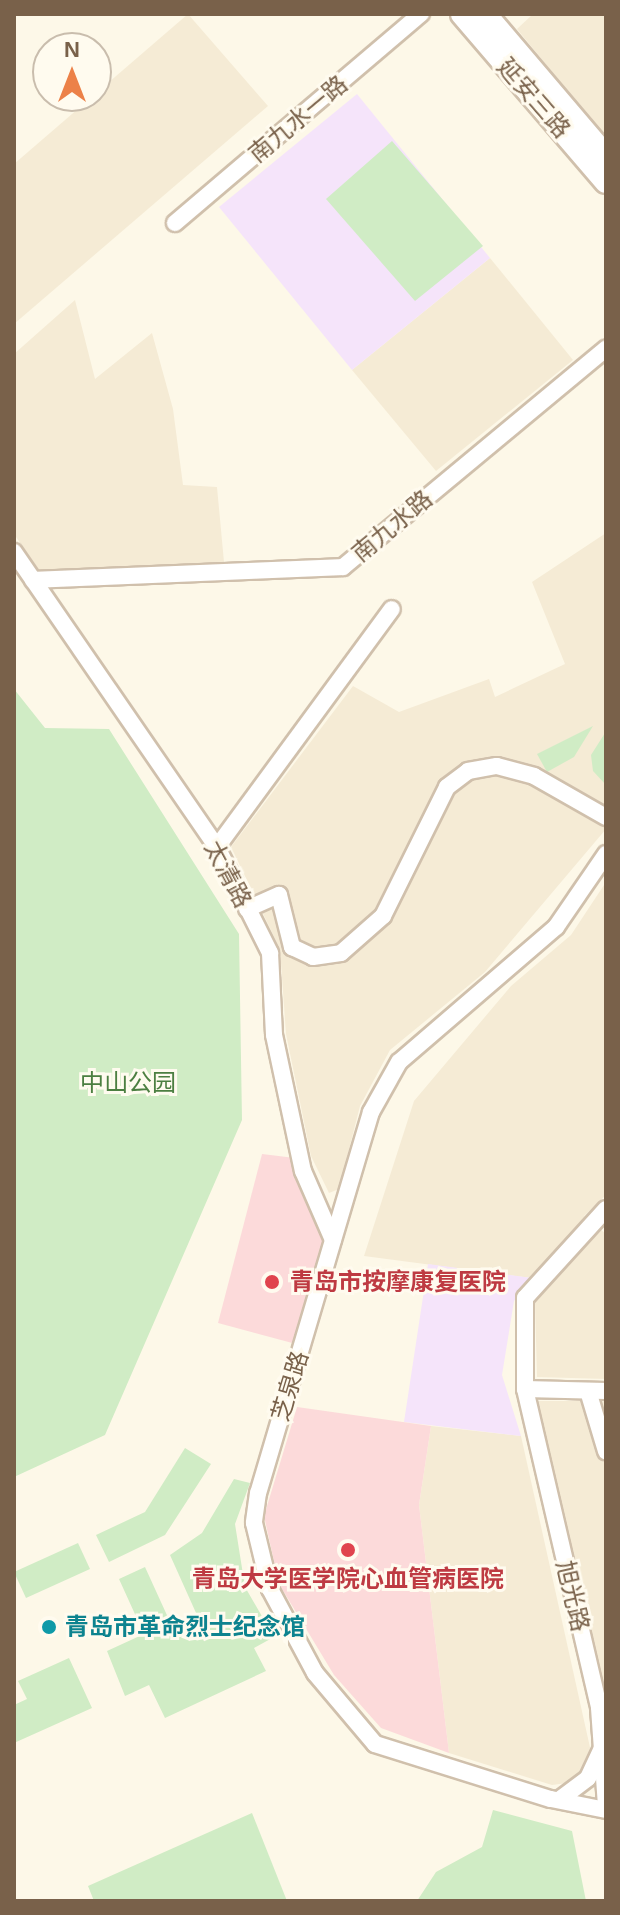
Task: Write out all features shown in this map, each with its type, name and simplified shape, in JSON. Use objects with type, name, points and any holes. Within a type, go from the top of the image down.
[{"type":"main road","name":"延安三路","points":[[462,14],[606,182]]},
{"type":"main road","name":"延安三路","points":[[485,14],[606,156]]},
{"type":"street","name":"南九水一路","points":[[175,223],[421,14]]},
{"type":"street","name":"南九水路","points":[[33,580],[343,567],[606,349]]},
{"type":"street","name":"太清路","points":[[14,552],[217,847],[270,953],[274,1035],[303,1171],[333,1240]]},
{"type":"street","points":[[217,847],[392,609]]},
{"type":"street","points":[[247,909],[279,895],[292,947],[313,957],[341,953],[383,916],[447,787],[468,771],[497,766],[534,776],[606,817]]},
{"type":"street","name":"芝泉路","points":[[606,854],[556,927],[399,1062],[371,1112],[255,1507],[270,1589],[315,1673],[375,1744],[559,1800],[606,1808]]},
{"type":"street","name":"旭光路","points":[[606,1209],[525,1298],[525,1389],[602,1705],[606,1808]]},
{"type":"street","points":[[525,1389],[606,1391]]},
{"type":"street","points":[[588,1391],[606,1451]]},
{"type":"street","points":[[559,1800],[588,1778],[603,1744]]},
{"type":"shaded area","points":[[188,14],[268,106],[14,324],[14,164],[74,112],[112,112],[112,80]]},
{"type":"shaded area","points":[[533,14],[606,14],[606,138],[517,29]]},
{"type":"shaded area","points":[[357,94],[490,258],[352,370],[219,207]]},
{"type":"shaded area","points":[[490,258],[573,360],[436,471],[352,370]]},
{"type":"shaded area","points":[[75,300],[95,379],[152,333],[173,409],[183,485],[217,487],[224,562],[40,572],[14,534],[14,354]]},
{"type":"shaded area","points":[[606,533],[606,829],[485,972],[390,1050],[360,1106],[339,1189],[329,1193],[311,1156],[286,1034],[280,949],[231,847],[353,686],[399,712],[489,679],[495,697],[565,664],[532,582]]},
{"type":"shaded area","points":[[606,882],[606,1195],[584,1216],[606,1234],[606,1379],[537,1377],[535,1303],[554,1281],[364,1256],[414,1101],[511,986],[571,935]]},
{"type":"shaded area","name":"青岛市按摩康复医院","points":[[262,1154],[295,1158],[327,1241],[296,1344],[218,1323]]},
{"type":"shaded area","points":[[428,1264],[532,1278],[514,1301],[502,1375],[521,1436],[404,1422]]},
{"type":"shaded area","points":[[534,1401],[606,1401],[605,1691]]},
{"type":"shaded area","name":"青岛大学医学院心血管病医院","points":[[297,1407],[431,1426],[419,1505],[449,1753],[381,1728],[334,1675],[279,1584],[264,1516]]},
{"type":"shaded area","points":[[431,1426],[521,1436],[597,1779],[552,1785],[449,1753],[419,1505]]},
{"type":"green space","points":[[392,141],[483,246],[415,301],[326,199]]},
{"type":"green space","name":"中山公园","points":[[14,689],[45,728],[109,729],[239,934],[242,1120],[105,1435],[14,1477]]},
{"type":"green space","points":[[593,726],[574,757],[547,772],[537,754]]},
{"type":"green space","points":[[605,733],[606,785],[593,771],[591,755]]},
{"type":"green space","points":[[185,1448],[211,1464],[165,1535],[109,1562],[96,1535],[145,1512]]},
{"type":"green space","points":[[234,1479],[250,1483],[235,1524],[245,1587],[274,1637],[254,1648],[266,1671],[165,1718],[149,1685],[125,1696],[107,1651],[144,1634],[119,1579],[145,1567],[176,1635],[201,1624],[170,1555],[202,1533]]},
{"type":"green space","points":[[78,1543],[90,1569],[26,1598],[14,1572]]},
{"type":"green space","points":[[69,1658],[92,1708],[14,1743],[14,1705],[27,1699],[18,1681]]},
{"type":"green space","points":[[493,1810],[572,1831],[586,1901],[417,1901],[436,1872],[482,1847]]},
{"type":"green space","points":[[252,1813],[287,1901],[94,1901],[88,1886]]},
{"type":"place","name":"青岛市按摩康复医院","points":[[272,1282]]},
{"type":"place","name":"青岛大学医学院心血管病医院","points":[[348,1550]]},
{"type":"place","name":"青岛市革命烈士纪念馆","points":[[49,1627]]}]
